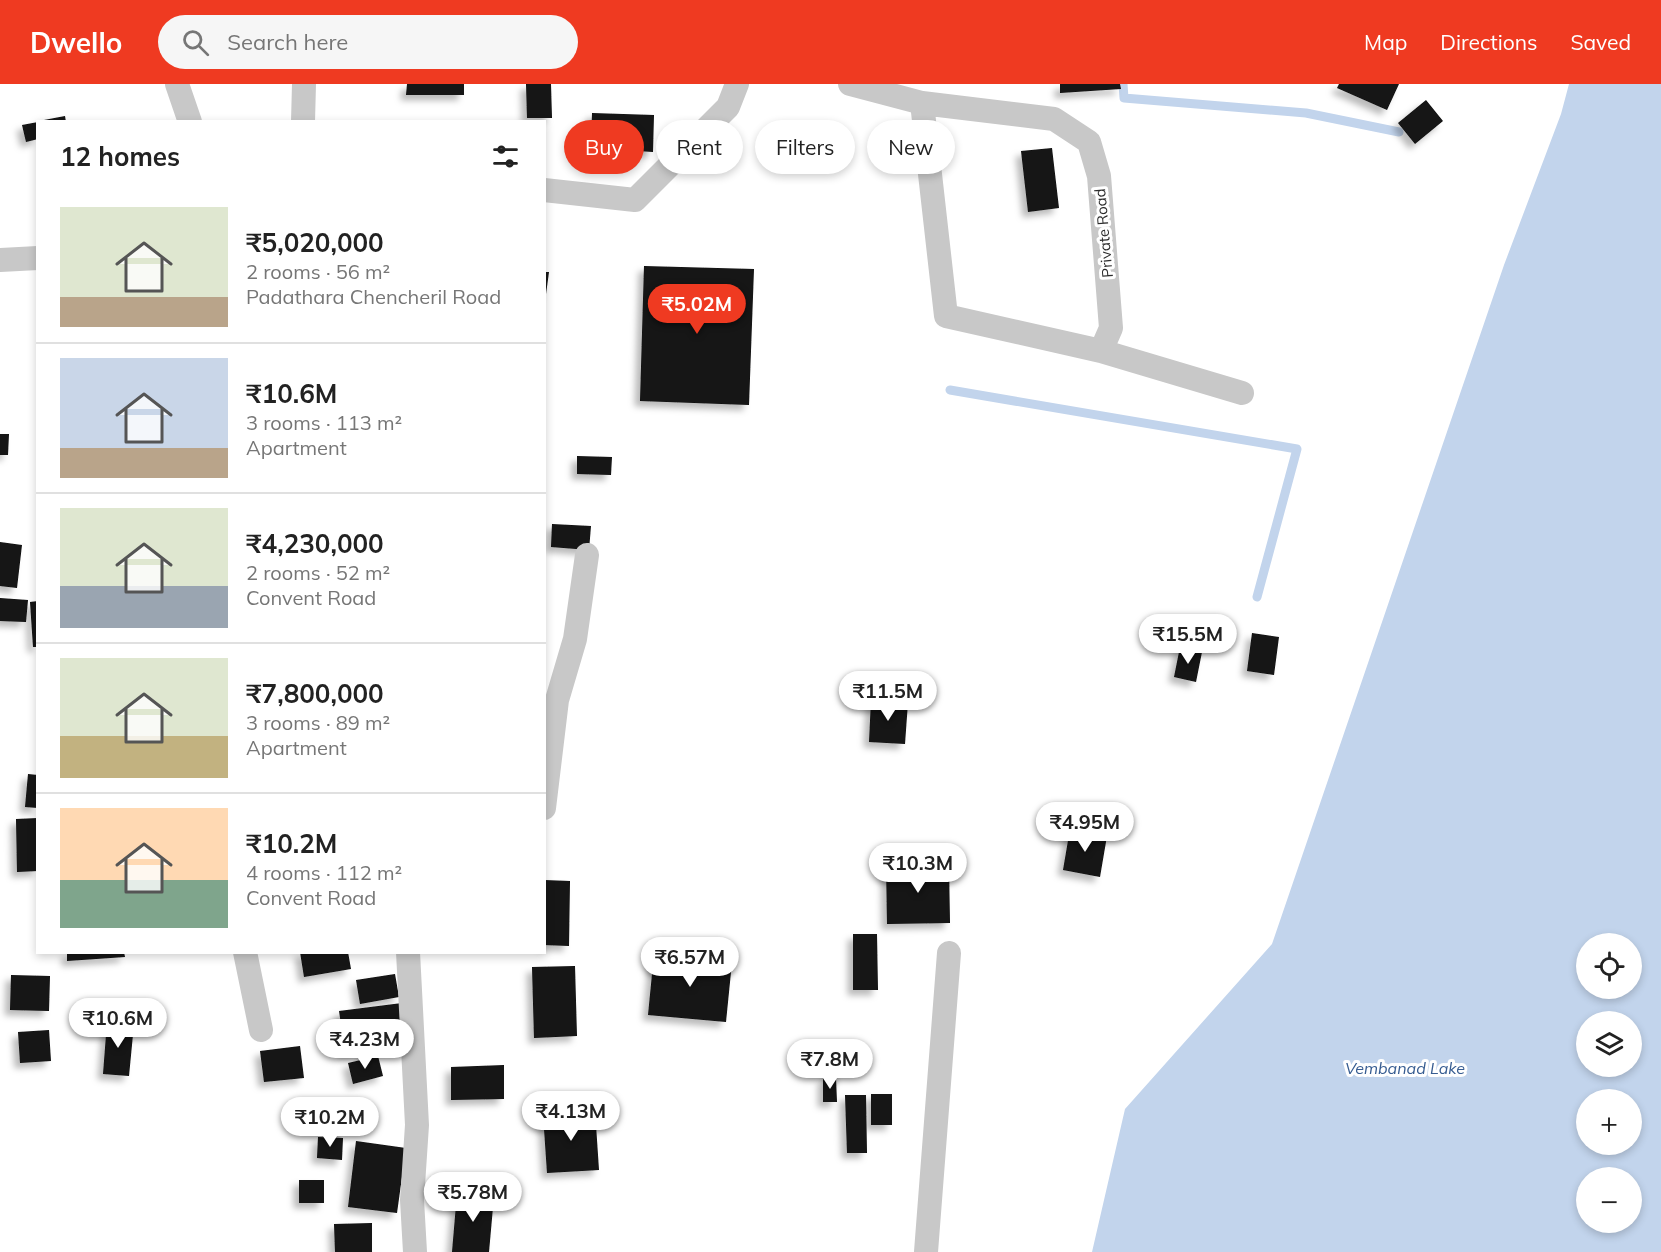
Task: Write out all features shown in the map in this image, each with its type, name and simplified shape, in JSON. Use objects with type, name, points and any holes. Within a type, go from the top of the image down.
[{"type":"street","points":[[177,84],[189,120]]},
{"type":"street","points":[[303,120],[304,84]]},
{"type":"street","points":[[546,190],[635,200],[728,106],[737,84]]},
{"type":"street","name":"Private Road","points":[[850,84],[922,103],[1054,119],[1089,142],[1099,176],[1111,328],[1101,351]]},
{"type":"street","points":[[922,103],[946,316],[1101,351],[1242,393]]},
{"type":"street","points":[[0,260],[36,258]]},
{"type":"street","points":[[546,791],[557,700],[575,639],[587,555]]},
{"type":"street","points":[[926,1252],[949,953]]},
{"type":"street","points":[[245,954],[261,1030]]},
{"type":"street","points":[[408,954],[417,1125],[412,1200],[415,1252]]},
{"type":"water","name":"Vembanad Lake","points":[[1569,84],[1661,84],[1661,1252],[1092,1252],[1125,1109],[1272,944],[1504,265],[1561,114]]},
{"type":"building","points":[[407,84],[464,84],[464,95],[406,95]]},
{"type":"building","points":[[526,84],[551,84],[552,118],[527,118]]},
{"type":"building","points":[[1060,84],[1120,84],[1121,89],[1060,93]]},
{"type":"building","points":[[1339,84],[1399,84],[1387,110],[1337,88]]},
{"type":"building","points":[[1426,100],[1443,121],[1415,144],[1398,123]]},
{"type":"building","points":[[592,113],[654,115],[653,152],[644,151],[644,120],[592,120]]},
{"type":"building","points":[[65,116],[66,120],[44,120]]},
{"type":"building","points":[[36,122],[36,140],[26,142],[22,125]]},
{"type":"building","points":[[1052,148],[1059,208],[1028,212],[1021,151]]},
{"type":"building","points":[[644,266],[754,269],[749,405],[640,401]]},
{"type":"building","points":[[546,272],[549,272],[546,294]]},
{"type":"building","points":[[0,434],[9,434],[8,455],[0,455]]},
{"type":"building","points":[[577,456],[612,457],[611,475],[577,474]]},
{"type":"building","points":[[552,524],[591,526],[589,550],[551,547]]},
{"type":"building","points":[[0,542],[22,545],[17,588],[0,586]]},
{"type":"building","points":[[0,598],[28,600],[26,622],[0,621]]},
{"type":"building","points":[[36,601],[36,647],[33,647],[30,602]]},
{"type":"building","points":[[1252,633],[1279,637],[1274,675],[1247,671]]},
{"type":"building","points":[[1180,647],[1202,652],[1196,682],[1174,677]]},
{"type":"building","points":[[871,700],[908,702],[905,744],[869,742]]},
{"type":"building","points":[[28,774],[36,775],[36,808],[25,807]]},
{"type":"building","points":[[36,818],[36,871],[17,872],[16,819]]},
{"type":"building","points":[[1070,829],[1107,836],[1100,877],[1063,870]]},
{"type":"building","points":[[886,864],[949,864],[950,923],[887,924]]},
{"type":"building","points":[[546,880],[570,881],[569,946],[546,945]]},
{"type":"building","points":[[853,934],[877,934],[878,990],[853,990]]},
{"type":"building","points":[[67,954],[124,954],[125,957],[67,961]]},
{"type":"building","points":[[300,954],[348,954],[351,969],[304,977]]},
{"type":"building","points":[[654,954],[732,962],[726,1022],[648,1015]]},
{"type":"building","points":[[575,966],[577,1036],[534,1038],[532,967]]},
{"type":"building","points":[[395,974],[399,997],[360,1004],[356,980]]},
{"type":"building","points":[[11,975],[50,976],[49,1011],[10,1010]]},
{"type":"building","points":[[402,1003],[407,1043],[345,1052],[339,1011]]},
{"type":"building","points":[[107,1022],[134,1024],[129,1076],[103,1074]]},
{"type":"building","points":[[49,1030],[51,1061],[20,1063],[18,1032]]},
{"type":"building","points":[[300,1046],[304,1078],[264,1082],[260,1051]]},
{"type":"building","points":[[378,1056],[383,1076],[353,1084],[348,1063]]},
{"type":"building","points":[[504,1065],[504,1099],[451,1100],[451,1067]]},
{"type":"building","points":[[823,1077],[836,1078],[837,1102],[823,1102]]},
{"type":"building","points":[[871,1094],[892,1094],[892,1125],[871,1125]]},
{"type":"building","points":[[845,1095],[866,1095],[867,1153],[847,1153]]},
{"type":"building","points":[[595,1110],[599,1170],[547,1173],[543,1114]]},
{"type":"building","points":[[318,1137],[343,1138],[342,1160],[317,1158]]},
{"type":"building","points":[[356,1141],[406,1148],[397,1213],[348,1207]]},
{"type":"building","points":[[299,1180],[324,1180],[324,1203],[299,1203]]},
{"type":"building","points":[[457,1193],[494,1196],[489,1252],[452,1252]]},
{"type":"building","points":[[372,1223],[372,1252],[335,1252],[334,1224]]},
{"type":"waterway","points":[[1123,84],[1124,98],[1306,113],[1399,132]]},
{"type":"waterway","points":[[950,390],[1297,449],[1257,597]]}]
